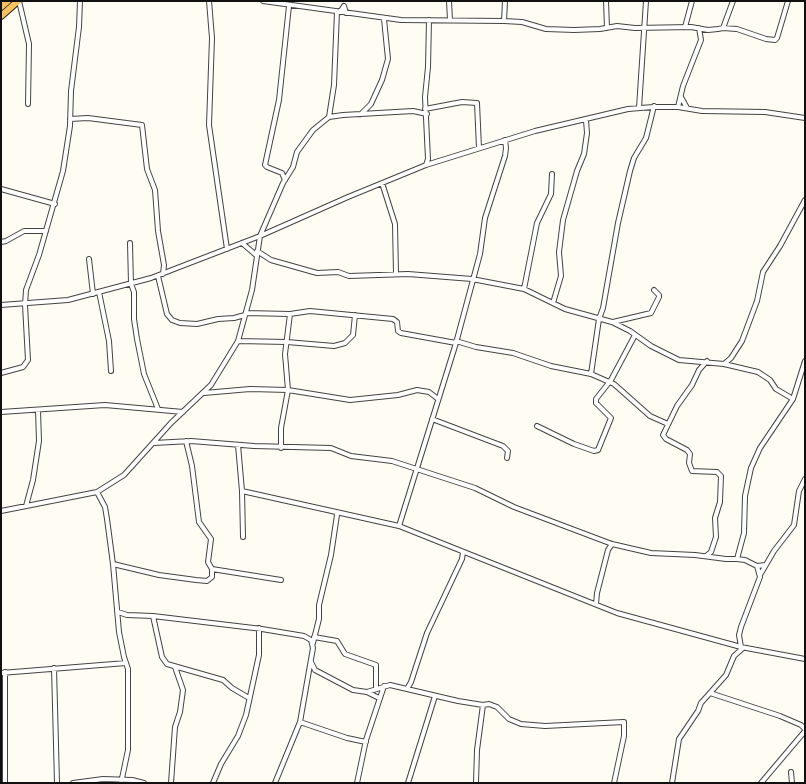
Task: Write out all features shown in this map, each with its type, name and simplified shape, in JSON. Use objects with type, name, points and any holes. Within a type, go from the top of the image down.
[{"type":"highway","points":[[1,6],[8,1]]},
{"type":"highway","points":[[1,16],[19,1]]},
{"type":"street","points":[[19,1],[29,44],[28,104]]},
{"type":"street","points":[[1,373],[23,367],[28,360],[25,305],[26,290],[55,204],[64,165],[70,119],[71,91],[80,1]]},
{"type":"street","points":[[209,1],[212,38],[209,125],[227,249]]},
{"type":"street","points":[[263,1],[384,18],[522,22],[538,28],[556,30],[607,28],[617,26],[646,28],[685,27],[708,30],[723,28],[737,29],[766,40],[775,40],[778,38],[788,1]]},
{"type":"street","points":[[286,180],[282,173],[267,167],[266,165],[279,100],[291,6],[294,1]]},
{"type":"street","points":[[449,1],[450,20]]},
{"type":"street","points":[[504,21],[505,1]]},
{"type":"street","points":[[606,1],[607,28]]},
{"type":"street","points":[[639,108],[646,28],[646,1]]},
{"type":"street","points":[[685,27],[692,1]]},
{"type":"street","points":[[723,28],[733,1]]},
{"type":"street","points":[[329,117],[335,78],[339,12],[345,3]]},
{"type":"street","points":[[345,3],[346,13]]},
{"type":"street","points":[[361,114],[371,104],[382,80],[388,56],[385,44],[384,18]]},
{"type":"street","points":[[426,165],[428,159],[426,108],[429,20]]},
{"type":"street","points":[[699,28],[702,37]]},
{"type":"street","points":[[678,107],[683,86],[698,52],[702,37],[708,30]]},
{"type":"street","points":[[681,97],[687,108]]},
{"type":"street","points":[[422,111],[426,108],[462,102],[477,103],[479,148]]},
{"type":"street","points":[[371,104],[375,113]]},
{"type":"street","points":[[591,374],[599,319],[603,308],[618,223],[630,171],[634,158],[646,138],[654,106]]},
{"type":"street","points":[[1,305],[25,305],[68,300],[160,275],[260,236],[426,165],[505,140],[586,120],[654,106],[678,107],[702,111],[765,112],[805,118]]},
{"type":"street","points":[[1,511],[97,492],[124,475],[183,412],[211,385],[238,340],[252,290],[256,253],[260,236],[293,168],[298,150],[313,130],[329,117],[422,111],[427,114]]},
{"type":"street","points":[[70,119],[88,118],[142,125],[148,169],[155,190],[158,231],[164,265],[160,275],[167,314],[172,320],[180,323],[197,324],[218,319],[234,318],[245,314],[290,314],[310,311],[354,316],[393,318],[397,322],[398,331],[401,333],[513,353],[551,366],[591,374],[608,383],[614,384]]},
{"type":"street","points":[[553,303],[561,276],[559,252],[563,220],[577,171],[584,154],[587,133],[586,120]]},
{"type":"street","points":[[399,526],[456,342],[481,249],[481,235],[485,218],[505,156],[505,140]]},
{"type":"street","points":[[428,159],[434,163]]},
{"type":"street","points":[[524,289],[537,223],[550,194],[552,174]]},
{"type":"street","points":[[382,183],[395,224],[396,274]]},
{"type":"street","points":[[1,189],[55,204]]},
{"type":"street","points":[[724,364],[731,358],[742,341],[757,301],[764,272],[805,200]]},
{"type":"street","points":[[1,242],[24,231],[46,231]]},
{"type":"street","points":[[130,243],[131,284],[134,292],[134,319],[144,374],[158,410]]},
{"type":"street","points":[[242,243],[256,253],[271,260],[317,273],[338,272],[349,276],[396,274],[472,279],[524,289],[565,309],[612,322],[651,346],[679,360],[707,361],[758,372],[770,380],[776,389],[793,399]]},
{"type":"street","points":[[89,259],[93,294]]},
{"type":"street","points":[[164,265],[173,270]]},
{"type":"street","points":[[612,322],[650,313],[659,297],[654,290]]},
{"type":"street","points":[[99,292],[108,341],[111,371]]},
{"type":"street","points":[[281,448],[282,428],[288,390],[285,354],[290,314]]},
{"type":"street","points":[[238,340],[334,346],[345,343],[353,335],[354,316]]},
{"type":"street","points":[[234,318],[242,324]]},
{"type":"street","points":[[537,426],[574,444],[596,451],[611,418],[596,402],[596,399],[612,378],[635,335]]},
{"type":"street","points":[[696,361],[700,370]]},
{"type":"street","points":[[707,361],[700,370],[668,424],[663,436],[687,450],[690,454],[689,463],[692,471],[717,472],[721,476],[720,502],[715,518],[716,537],[711,552],[712,558]]},
{"type":"street","points":[[738,556],[744,533],[745,496],[751,468],[760,448],[793,399],[805,361]]},
{"type":"street","points":[[612,378],[614,384],[650,416],[668,424]]},
{"type":"street","points":[[203,393],[250,389],[288,390],[350,400],[398,395],[417,390],[434,394],[440,392]]},
{"type":"street","points":[[434,394],[438,399]]},
{"type":"street","points":[[1,412],[105,405],[183,412]]},
{"type":"street","points":[[26,506],[33,480],[39,441],[38,410]]},
{"type":"street","points":[[432,419],[503,446],[508,451],[507,458]]},
{"type":"street","points":[[154,442],[186,441],[281,448],[331,448],[351,456],[381,459],[475,488],[514,507],[612,544],[656,554],[706,556],[712,558],[738,556],[757,566],[765,565]]},
{"type":"street","points":[[113,564],[159,575],[207,581],[212,577],[212,569],[208,562],[211,539],[199,522],[192,466],[186,441]]},
{"type":"street","points":[[238,445],[242,491],[243,537]]},
{"type":"street","points":[[742,648],[739,635],[760,575],[765,565],[794,525],[800,491],[805,479]]},
{"type":"street","points":[[242,491],[399,526],[617,613],[742,648],[805,659]]},
{"type":"street","points":[[97,492],[104,507],[113,564],[124,657],[126,662],[129,728],[127,761],[121,781]]},
{"type":"street","points":[[275,783],[300,722],[310,672],[314,635],[319,619],[319,605],[327,576],[336,513]]},
{"type":"street","points":[[606,542],[608,550]]},
{"type":"street","points":[[596,604],[597,593],[608,550],[612,544]]},
{"type":"street","points":[[407,689],[411,682],[427,633],[462,559],[463,552]]},
{"type":"street","points":[[706,556],[711,552]]},
{"type":"street","points":[[757,566],[760,575]]},
{"type":"street","points":[[212,569],[281,580]]},
{"type":"street","points":[[118,612],[127,615],[153,616],[259,628],[308,638],[313,643]]},
{"type":"street","points":[[119,621],[127,615]]},
{"type":"street","points":[[153,616],[162,656],[167,664],[223,680],[232,688],[249,698]]},
{"type":"street","points":[[212,783],[221,764],[238,736],[246,715],[259,655],[259,628]]},
{"type":"street","points":[[308,638],[314,635],[337,641],[345,654],[376,665],[376,688]]},
{"type":"street","points":[[672,783],[678,739],[698,711],[701,703],[726,675],[734,656],[742,648]]},
{"type":"street","points":[[5,783],[3,672],[126,662]]},
{"type":"street","points":[[311,662],[316,670],[347,688],[367,692],[379,698]]},
{"type":"street","points":[[171,783],[174,727],[180,712],[183,690],[175,667]]},
{"type":"street","points":[[54,668],[57,783]]},
{"type":"street","points":[[310,672],[316,670]]},
{"type":"street","points":[[411,682],[414,691]]},
{"type":"street","points":[[357,783],[366,742],[384,686]]},
{"type":"street","points":[[367,692],[384,686],[407,689],[483,705],[489,704],[497,707],[509,719],[521,724],[545,726],[624,722],[624,736],[614,783]]},
{"type":"street","points":[[710,693],[780,716],[800,725],[805,730],[761,783]]},
{"type":"street","points":[[408,783],[435,696]]},
{"type":"street","points":[[476,783],[477,750],[483,705]]},
{"type":"street","points":[[300,722],[347,738],[366,742]]},
{"type":"street","points":[[791,772],[792,783]]},
{"type":"street","points":[[73,783],[96,779],[121,781],[132,780],[144,783]]}]
